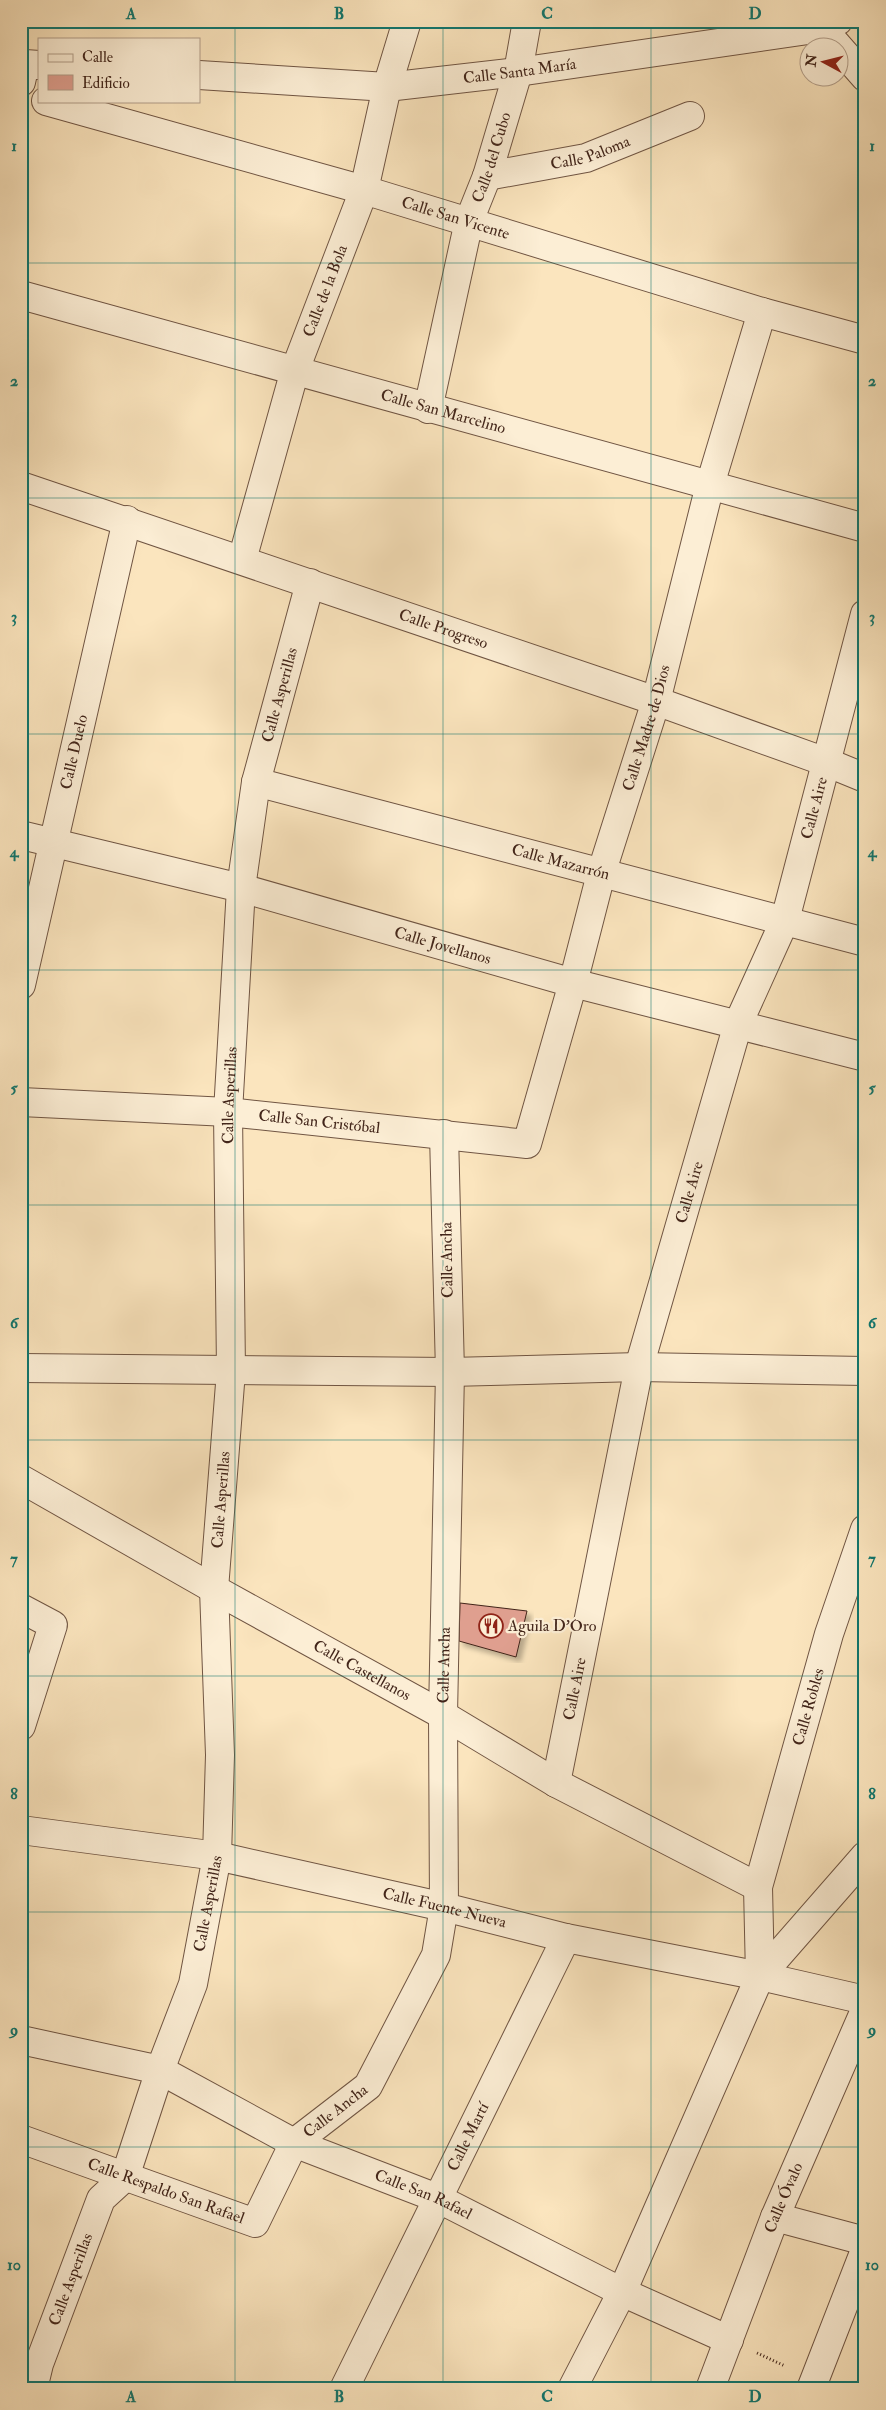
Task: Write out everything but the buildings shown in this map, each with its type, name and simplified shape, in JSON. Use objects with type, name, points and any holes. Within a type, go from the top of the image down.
[{"type":"street","name":"Calle de la Bola","points":[[242,560],[295,370],[364,190],[387,87],[407,21]]},
{"type":"street","name":"Calle del Cubo","points":[[428,409],[470,222],[487,176],[518,72],[528,21]]},
{"type":"street","name":"Calle Santa María","points":[[200,75],[387,87],[518,72],[826,23]]},
{"type":"street","points":[[826,23],[865,77]]},
{"type":"street","points":[[21,94],[38,99]]},
{"type":"street","name":"Calle San Vicente","points":[[50,102],[364,190],[762,312],[865,340]]},
{"type":"street","name":"Calle Paloma","points":[[487,176],[586,158],[690,116]]},
{"type":"street","name":"Calle San Marcelino","points":[[21,295],[295,370],[428,409],[865,528]]},
{"type":"street","name":"Calle Madre de Dios","points":[[527,1144],[574,983],[602,874],[656,701],[710,485],[762,312]]},
{"type":"street","name":"Calle Progreso","points":[[21,486],[127,520],[656,701],[826,762],[865,778]]},
{"type":"street","name":"Calle Duelo","points":[[21,985],[127,520]]},
{"type":"street","name":"Calle Asperillas","points":[[33,2389],[39,2364],[101,2199],[125,2177],[160,2070],[193,1984],[217,1856],[220,1755],[214,1589],[231,1371],[228,1112],[241,888],[256,782],[310,583]]},
{"type":"street","name":"Calle Aire","points":[[556,1782],[639,1367],[738,1024],[784,920],[865,614]]},
{"type":"street","name":"Calle Mazarrón","points":[[256,782],[865,942]]},
{"type":"street","name":"Calle Jovellanos","points":[[21,835],[241,888],[574,983],[865,1058]]},
{"type":"street","name":"Calle San Cristóbal","points":[[21,1102],[228,1112],[527,1144]]},
{"type":"street","name":"Calle Ancha","points":[[294,2143],[368,2086],[436,1955],[444,1907],[442,1715],[450,1372],[444,1134]]},
{"type":"street","points":[[21,1368],[450,1372],[639,1367],[865,1370]]},
{"type":"street","name":"Calle Castellanos","points":[[21,1479],[214,1589],[442,1715],[556,1782],[758,1887]]},
{"type":"street","name":"Calle Robles","points":[[760,1976],[758,1887],[829,1634],[865,1529]]},
{"type":"street","points":[[21,1608],[54,1624],[21,1726]]},
{"type":"street","name":"Calle Fuente Nueva","points":[[21,1830],[217,1856],[444,1907],[566,1938],[760,1976],[865,2000]]},
{"type":"street","points":[[572,2389],[622,2292],[760,1976],[865,1856]]},
{"type":"street","name":"Calle Martí","points":[[344,2389],[436,2198],[566,1938]]},
{"type":"street","name":"Calle Óvalo","points":[[710,2389],[775,2216],[865,2010]]},
{"type":"street","name":"Calle San Rafael","points":[[21,2040],[160,2070],[294,2143],[436,2198],[622,2292],[729,2340]]},
{"type":"street","name":"Calle Respaldo San Rafael","points":[[21,2139],[255,2223],[294,2143]]},
{"type":"street","points":[[775,2216],[865,2241]]},
{"type":"street","points":[[813,2384],[865,2250]]},
{"type":"path","points":[[729,2340],[813,2384]]},
{"type":"place","name":"Aguila D'Oro","points":[[491,1626]]}]
